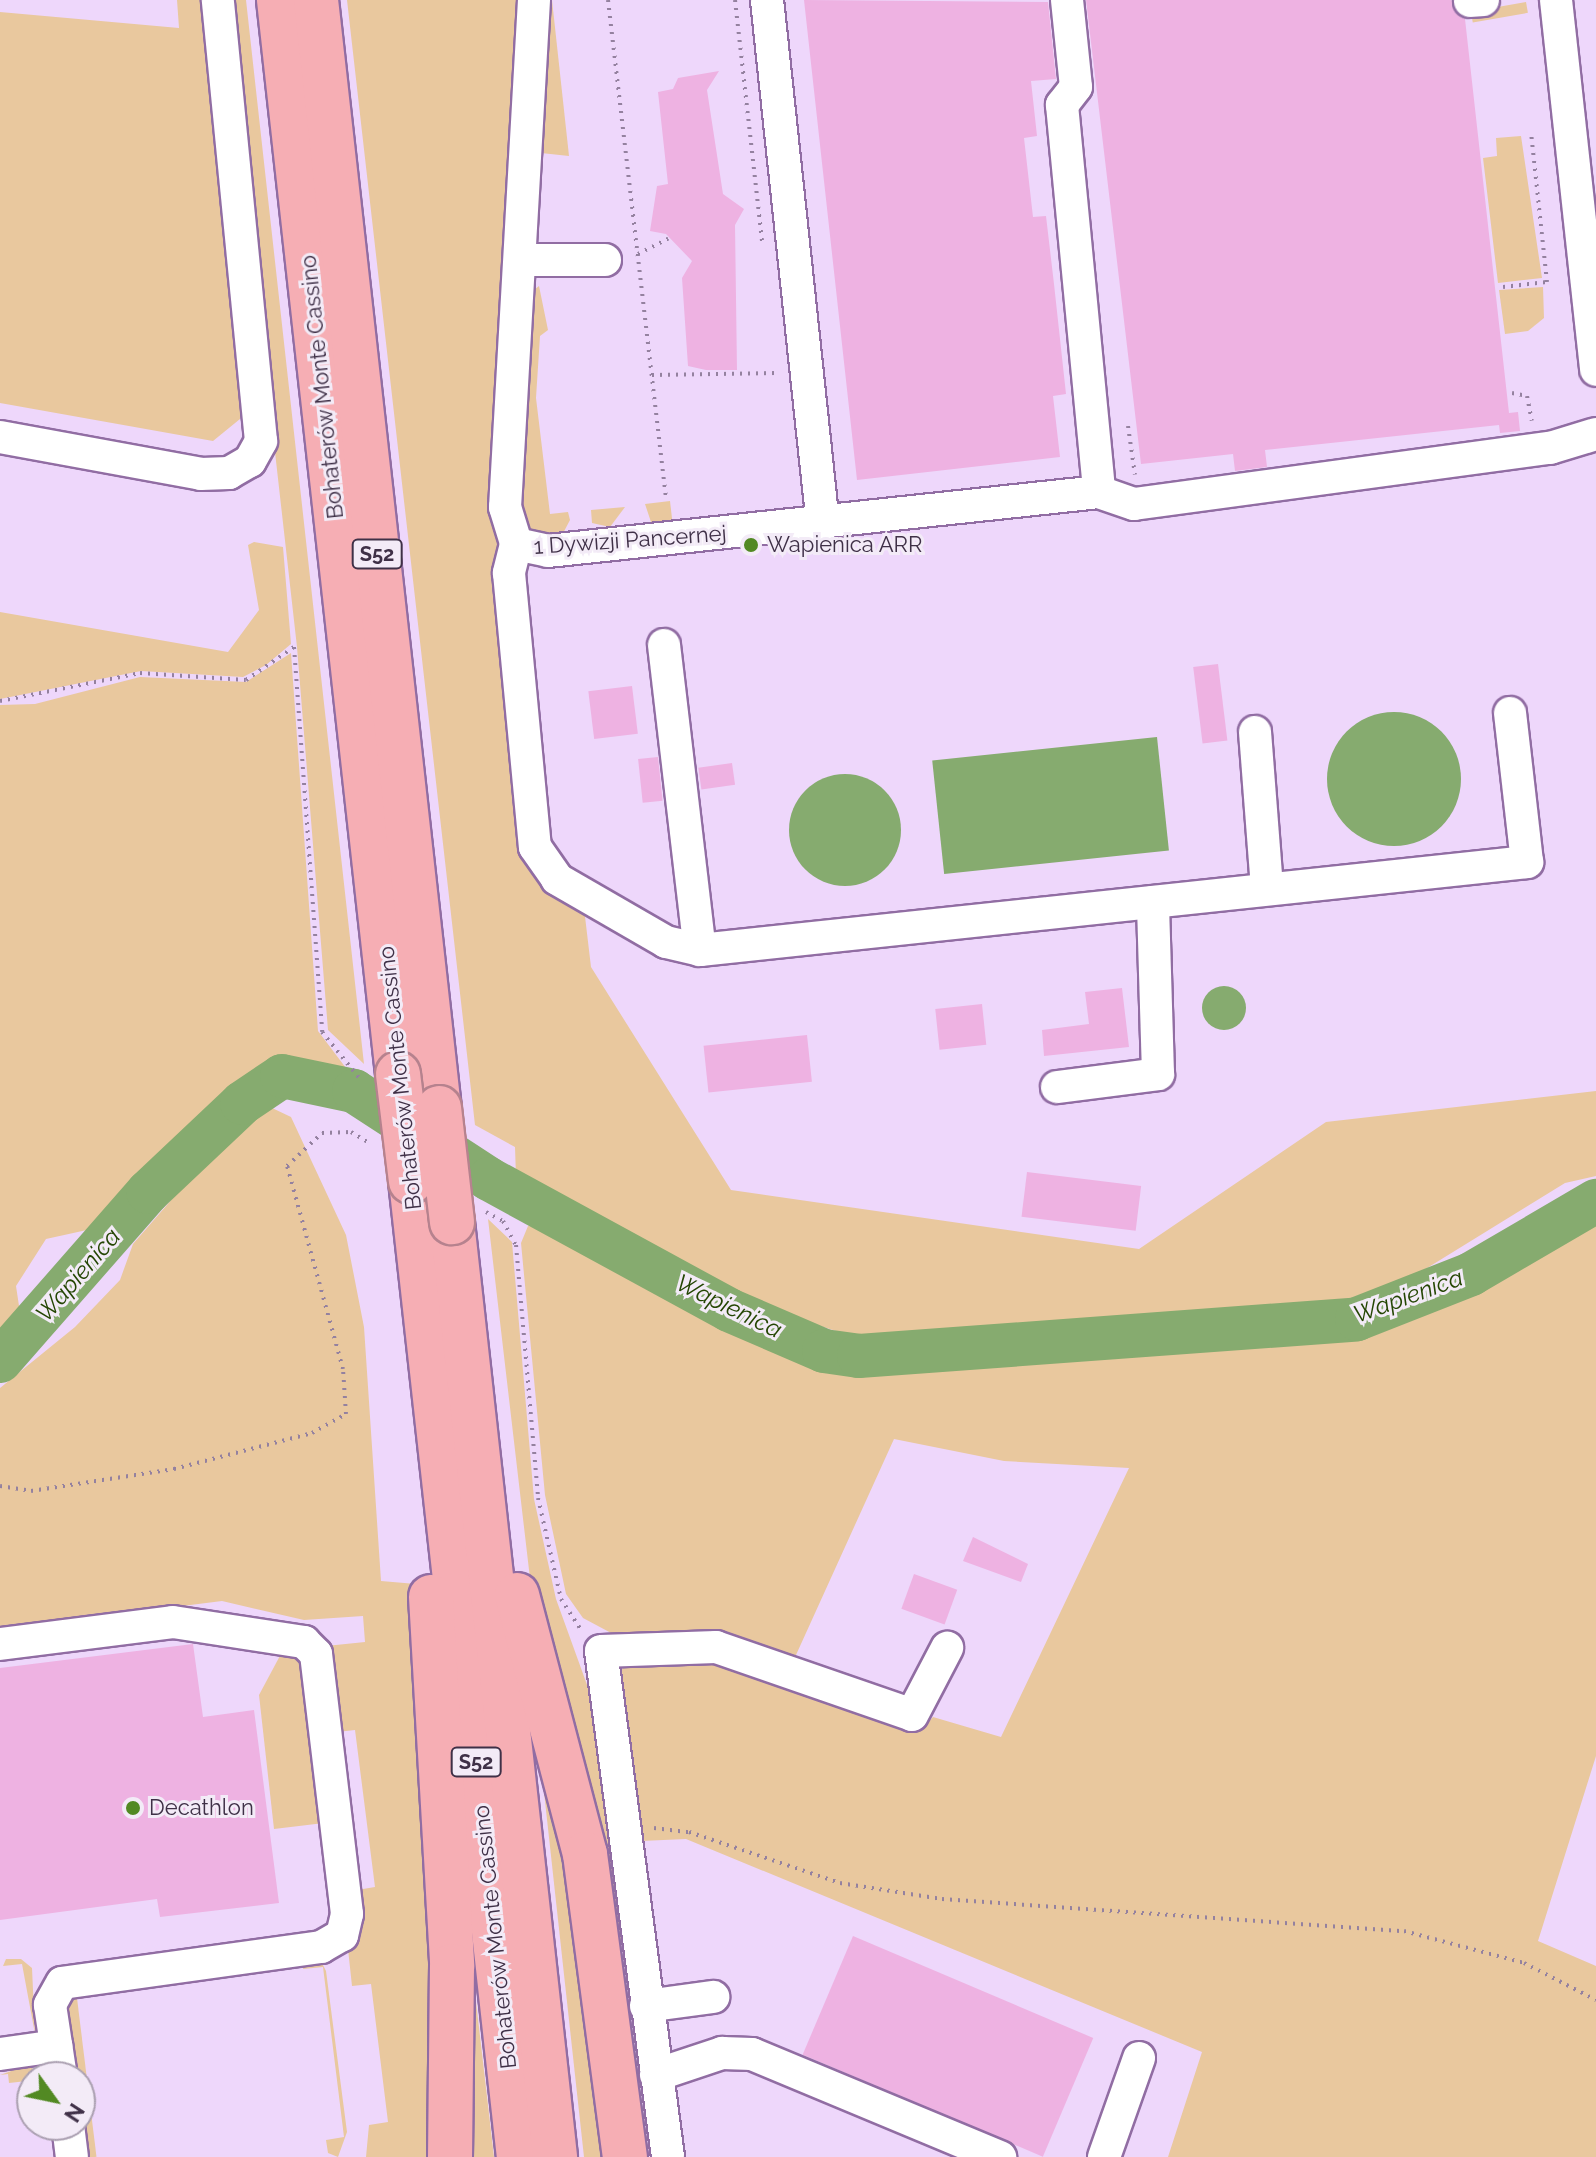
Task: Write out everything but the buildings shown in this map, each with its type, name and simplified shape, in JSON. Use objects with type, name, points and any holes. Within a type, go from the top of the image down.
[{"type":"highway","name":"Bohaterów Monte Cassino","points":[[279,0],[379,1076],[411,1181],[519,2157]]},
{"type":"highway","name":"Bohaterów Monte Cassino","points":[[316,0],[555,2157]]},
{"type":"highway","points":[[431,1366],[431,1616],[455,2083],[450,2157]]},
{"type":"highway","points":[[477,1439],[576,1808],[625,2157]]},
{"type":"street","points":[[0,437],[201,474],[229,473],[250,461],[261,441],[218,0]]},
{"type":"street","name":"1 Dywizji Pancernej","points":[[534,0],[505,507],[516,544],[548,551],[823,525],[1099,492]]},
{"type":"street","points":[[767,0],[823,525]]},
{"type":"street","points":[[1067,0],[1076,87],[1062,105],[1099,492],[1134,504],[1550,448],[1596,434]]},
{"type":"street","points":[[1538,0],[1556,0],[1596,370]]},
{"type":"street","points":[[521,260],[605,260]]},
{"type":"street","points":[[516,544],[509,573],[535,847],[557,879],[666,942],[700,950],[1527,862],[1510,713]]},
{"type":"street","points":[[664,645],[700,950]]},
{"type":"street","points":[[1255,732],[1267,889]]},
{"type":"street","points":[[1057,1087],[1158,1074],[1153,902]]},
{"type":"street","points":[[0,1644],[173,1622],[304,1642],[316,1654],[347,1914],[342,1935],[321,1947],[62,1983],[50,2005],[58,2061],[0,2054]]},
{"type":"street","points":[[668,2157],[646,2006],[627,1829],[601,1651],[716,1647],[912,1715],[947,1648]]},
{"type":"street","points":[[646,2006],[713,1997]]},
{"type":"street","points":[[656,2075],[722,2053],[752,2054],[1000,2157]]},
{"type":"street","points":[[1104,2157],[1139,2058]]},
{"type":"path","points":[[608,0],[666,498]]},
{"type":"path","points":[[735,0],[762,249]]},
{"type":"path","points":[[1503,287],[1547,282],[1531,133]]},
{"type":"path","points":[[638,254],[668,239]]},
{"type":"path","points":[[775,357],[778,387]]},
{"type":"path","points":[[652,375],[776,373]]},
{"type":"path","points":[[0,701],[35,700],[140,673],[246,680],[294,647],[322,1032],[379,1076]]},
{"type":"path","points":[[0,1486],[31,1491],[174,1469],[312,1433],[346,1414],[343,1369],[287,1166],[322,1133],[351,1132]]},
{"type":"path","points":[[503,1221],[516,1245],[538,1498],[558,1585],[601,1651]]},
{"type":"path","points":[[627,1829],[689,1832],[840,1883],[942,1899],[1404,1931],[1524,1963],[1596,2000]]},
{"type":"shaded area","points":[[177,0],[212,0],[246,402],[240,419],[213,441],[0,403],[0,12],[179,28]]},
{"type":"shaded area","points":[[224,0],[246,0],[364,1064],[328,1030],[297,647]]},
{"type":"shaded area","points":[[347,0],[524,0],[497,535],[524,823],[584,908],[591,967],[731,1190],[1139,1249],[1326,1122],[1596,1091],[1596,1176],[1565,1183],[1419,1273],[1349,1299],[867,1341],[758,1306],[516,1177],[515,1147],[475,1125]]},
{"type":"shaded area","points":[[547,0],[552,0],[569,156],[541,153]]},
{"type":"shaded area","points":[[1526,2],[1528,13],[1473,23],[1471,12]]},
{"type":"shaded area","points":[[1521,136],[1542,278],[1498,283],[1483,158],[1497,156],[1496,138]]},
{"type":"shaded area","points":[[539,286],[548,330],[540,336],[536,398],[550,514],[568,512],[570,520],[560,539],[532,532],[520,510],[530,293]]},
{"type":"shaded area","points":[[1543,287],[1544,318],[1528,331],[1505,334],[1499,290]]},
{"type":"shaded area","points":[[670,501],[673,527],[651,522],[645,504]]},
{"type":"shaded area","points":[[625,507],[610,527],[592,523],[591,510]]},
{"type":"shaded area","points":[[254,542],[283,547],[291,644],[266,665],[243,677],[141,671],[0,699],[0,612],[228,652],[259,610],[248,545]]},
{"type":"shaded area","points":[[291,653],[318,1031],[355,1080],[302,1064],[269,1071],[105,1226],[46,1239],[16,1286],[21,1319],[0,1342],[0,705],[35,704],[140,677],[246,682]]},
{"type":"shaded area","points":[[1394,712],[1420,717],[1441,732],[1456,753],[1461,779],[1456,805],[1441,826],[1420,841],[1394,846],[1368,841],[1347,826],[1332,805],[1327,779],[1332,753],[1347,732],[1368,717]]},
{"type":"shaded area","points":[[1157,737],[1169,850],[944,874],[932,761]]},
{"type":"shaded area","points":[[845,774],[867,778],[885,790],[897,808],[901,830],[897,852],[885,870],[867,882],[845,886],[823,882],[805,870],[793,852],[789,830],[793,808],[805,790],[823,778]]},
{"type":"shaded area","points":[[1224,986],[1240,992],[1246,1008],[1240,1024],[1224,1030],[1208,1024],[1202,1008],[1208,992]]},
{"type":"shaded area","points":[[270,1107],[291,1117],[346,1235],[364,1327],[381,1581],[416,1584],[436,2157],[366,2157],[369,2125],[388,2122],[371,1984],[352,1986],[348,1949],[357,1890],[375,1887],[355,1730],[337,1732],[326,1646],[365,1642],[363,1616],[304,1620],[222,1601],[0,1629],[0,1388],[75,1327],[120,1280],[133,1244],[206,1160]]},
{"type":"shaded area","points":[[488,1219],[512,1242],[534,1499],[556,1599],[599,1718],[632,1934],[619,1940],[531,1587]]},
{"type":"shaded area","points":[[1596,1222],[1596,1756],[1538,1941],[1596,1966],[1596,2157],[1168,2157],[1202,2052],[686,1839],[641,1841],[619,1674],[627,1662],[713,1654],[879,1717],[924,1727],[933,1717],[1001,1737],[1129,1468],[1004,1461],[894,1439],[791,1666],[660,1634],[613,1634],[583,1618],[566,1594],[545,1495],[521,1243],[528,1226],[545,1227],[805,1365],[863,1371],[1342,1339],[1399,1325],[1568,1230]]},
{"type":"shaded area","points":[[282,1652],[302,1660],[324,1823],[274,1829],[259,1695]]},
{"type":"shaded area","points":[[537,1728],[555,1778],[604,2157],[584,2157]]},
{"type":"shaded area","points":[[459,1855],[494,2157],[465,2157]]},
{"type":"shaded area","points":[[6,1959],[21,1959],[32,1968],[35,2034],[22,1964],[3,1966]]},
{"type":"shaded area","points":[[304,1963],[322,1963],[326,1971],[347,2132],[338,2157],[328,2153],[326,2140],[344,2137],[323,1967],[303,1969]]},
{"type":"shaded area","points":[[77,1998],[85,2061],[70,2061],[62,2000]]},
{"type":"shaded area","points":[[16,2069],[16,2082],[9,2083],[8,2074],[0,2075]]},
{"type":"shaded area","points":[[79,2141],[95,2141],[96,2157],[81,2157]]},
{"type":"waterway","name":"Wapienica","points":[[0,1361],[148,1192],[242,1103],[282,1076],[354,1091],[489,1179],[729,1310],[824,1351],[859,1356],[1357,1319],[1471,1274],[1596,1201]]},
{"type":"place","name":"Wapienica ARR","points":[[751,545]]},
{"type":"place","name":"Decathlon","points":[[133,1808]]}]
